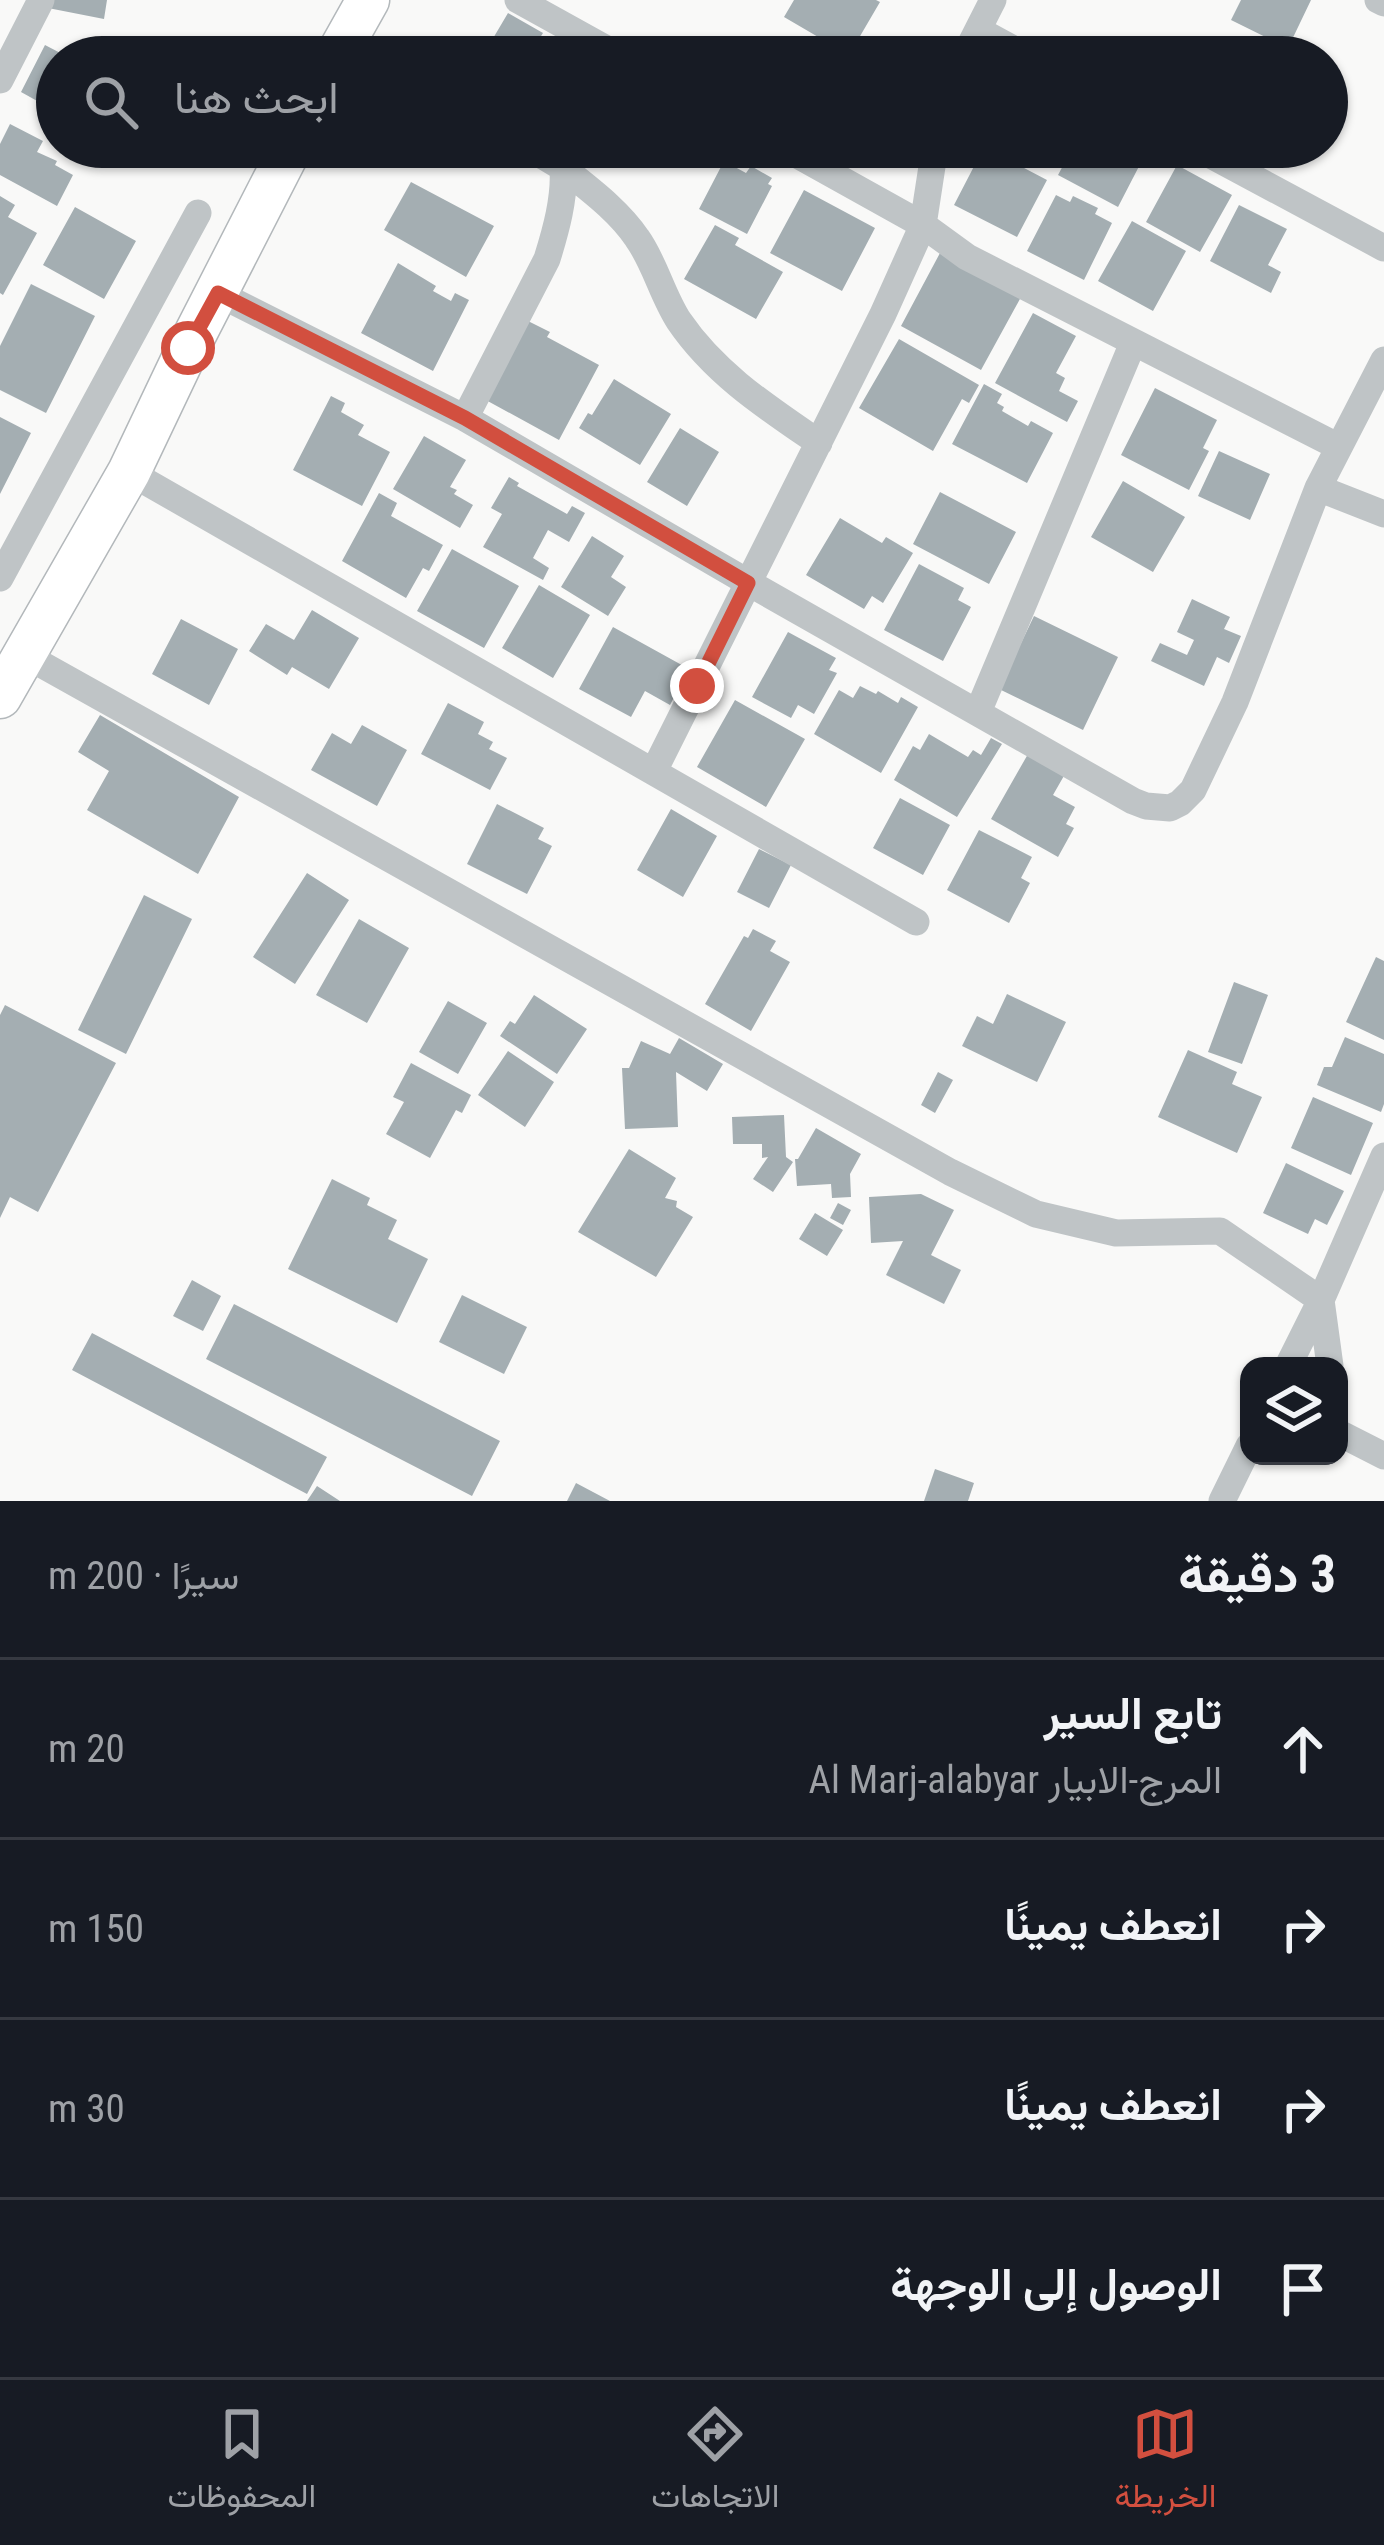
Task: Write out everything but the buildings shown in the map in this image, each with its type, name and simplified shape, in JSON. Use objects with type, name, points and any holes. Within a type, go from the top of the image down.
[{"type":"main road","points":[[354,36],[368,0]]},
{"type":"main road","points":[[0,697],[129,472],[280,168]]},
{"type":"street","points":[[0,80],[40,0]]},
{"type":"street","points":[[518,0],[583,36]]},
{"type":"street","points":[[975,36],[993,0]]},
{"type":"street","points":[[978,30],[989,36]]},
{"type":"street","points":[[465,418],[547,259],[564,182],[562,168]]},
{"type":"street","points":[[562,168],[602,199],[638,238],[678,320],[704,351],[744,392],[819,443]]},
{"type":"street","points":[[821,168],[923,225],[967,257],[1339,447]]},
{"type":"street","points":[[653,771],[883,314],[923,225],[932,168]]},
{"type":"street","points":[[1235,168],[1384,248]]},
{"type":"street","points":[[0,578],[198,213]]},
{"type":"street","points":[[218,293],[465,418],[748,583],[1133,800],[1158,809],[1180,803],[1193,790],[1235,701],[1318,488],[1384,360]]},
{"type":"street","points":[[978,712],[1133,344]]},
{"type":"street","points":[[129,472],[916,922]]},
{"type":"street","points":[[1318,488],[1384,514]]},
{"type":"street","points":[[23,654],[971,1183],[1036,1214],[1116,1233],[1220,1231],[1321,1300],[1329,1357]]},
{"type":"street","points":[[1292,1357],[1384,1156]]},
{"type":"street","points":[[1348,1438],[1384,1456]]},
{"type":"street","points":[[1222,1501],[1240,1464]]},
{"type":"route","points":[[188,348],[218,293],[465,418],[748,583],[697,686]]}]
